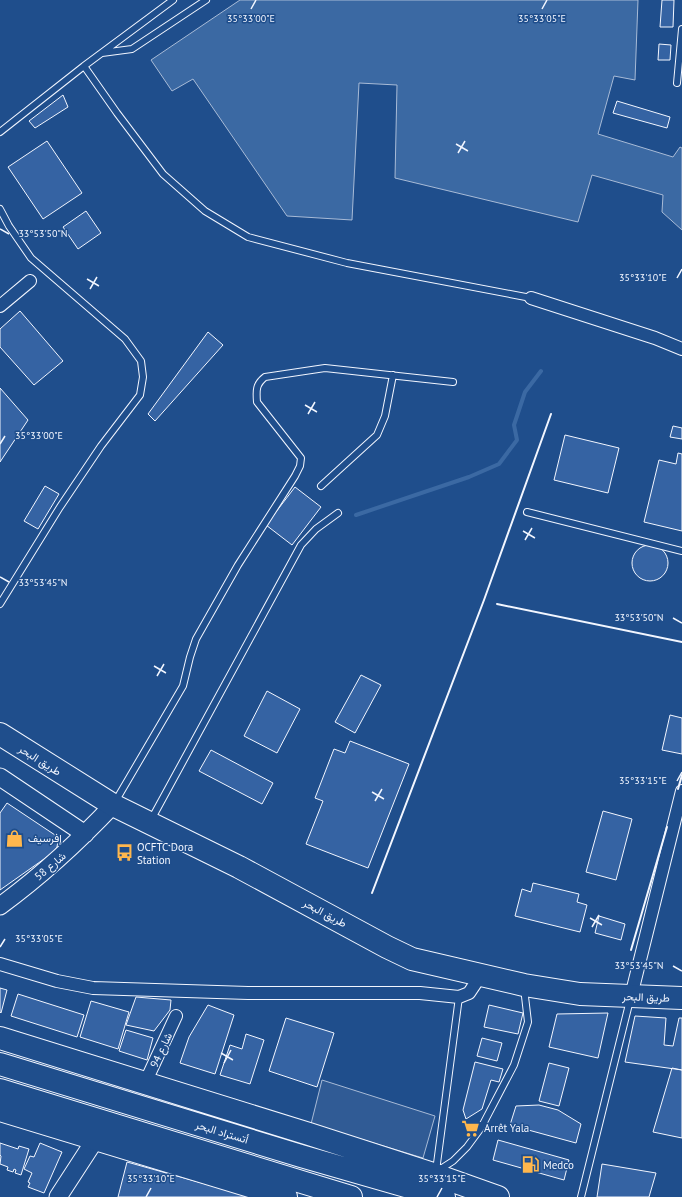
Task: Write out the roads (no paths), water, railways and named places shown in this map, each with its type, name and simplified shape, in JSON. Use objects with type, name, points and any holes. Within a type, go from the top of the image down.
[{"type":"highway","name":"طريق البحر","points":[[0,734],[113,805],[240,867],[387,947],[412,959],[524,985],[580,994],[682,998]]},
{"type":"highway","points":[[0,1038],[436,1173],[498,1197]]},
{"type":"highway","name":"أتستراد البحر","points":[[0,1064],[301,1156],[444,1197]]},
{"type":"highway","points":[[0,1090],[290,1188]]},
{"type":"highway","points":[[0,1110],[95,1140],[290,1188],[351,1197]]},
{"type":"street","points":[[0,306],[30,281]]},
{"type":"street","points":[[531,298],[655,338],[682,349]]},
{"type":"street","points":[[0,777],[85,834]]},
{"type":"street","points":[[631,996],[682,791]]},
{"type":"street","name":"شارع 58","points":[[0,906],[54,863],[113,805]]},
{"type":"street","points":[[0,964],[58,981],[93,988],[248,993],[420,993],[459,997],[469,993],[481,975]]},
{"type":"street","name":"شارع 94","points":[[145,1083],[176,1016]]},
{"type":"street","points":[[58,1197],[95,1140]]},
{"type":"lane","points":[[0,132],[84,66],[173,0]]},
{"type":"lane","points":[[101,54],[132,49],[206,0]]},
{"type":"lane","points":[[677,83],[682,29]]},
{"type":"lane","points":[[84,66],[163,174],[205,211],[248,237],[347,263],[531,298]]},
{"type":"lane","points":[[0,209],[9,226],[31,258],[125,339],[142,361],[143,377],[140,394],[97,452],[60,507],[0,604]]},
{"type":"lane","points":[[113,805],[183,686],[190,656],[196,639],[238,566],[300,466],[301,458],[257,402],[256,391],[259,382],[265,377],[325,368],[453,382]]},
{"type":"lane","points":[[321,486],[378,435],[385,416],[393,375]]},
{"type":"lane","points":[[527,512],[682,551]]},
{"type":"lane","points":[[149,823],[301,545],[316,529],[338,513]]},
{"type":"lane","points":[[436,1173],[453,1161],[477,1134],[492,1109],[514,1065],[528,1022],[524,985]]},
{"type":"lane","points":[[581,1197],[631,996]]},
{"type":"lane","points":[[436,1173],[459,997]]},
{"type":"waterway","points":[[356,515],[469,477],[499,464],[517,440],[514,425],[525,392],[541,371]]},
{"type":"place","name":"إفرسيف","points":[[15,838]]},
{"type":"place","name":"OCFTC Dora Station","points":[[124,853]]},
{"type":"place","name":"Arrêt Yala","points":[[471,1128]]},
{"type":"place","name":"Medco","points":[[530,1165]]}]
